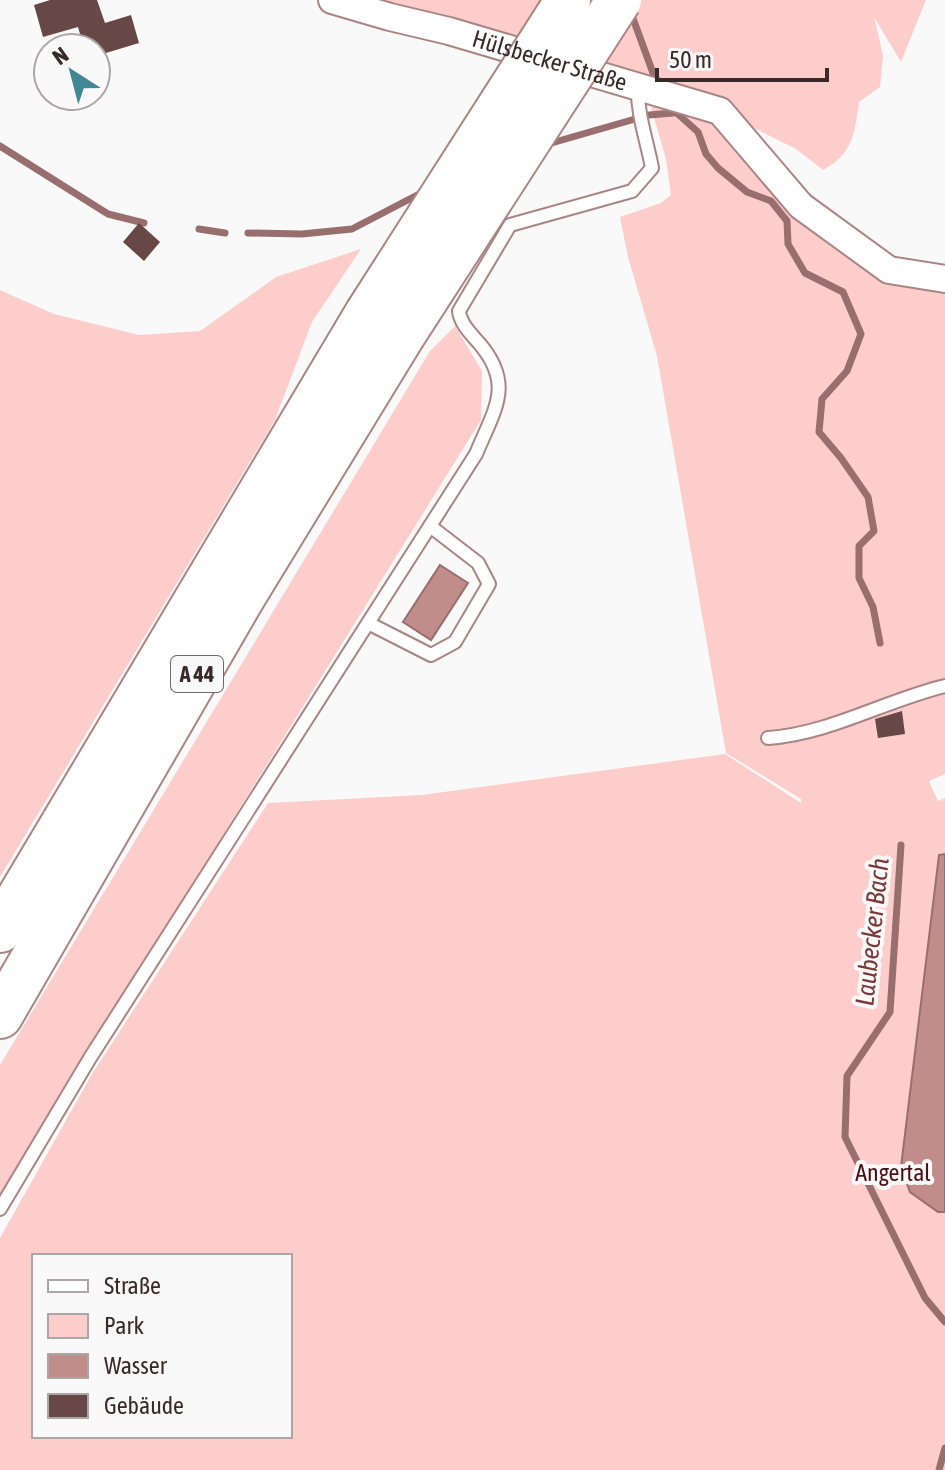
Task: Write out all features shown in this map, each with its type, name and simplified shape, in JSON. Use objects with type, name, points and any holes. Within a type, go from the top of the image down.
[{"type":"highway","name":"A 44","points":[[0,1016],[242,598],[385,325],[568,0]]},
{"type":"highway","name":"A 44","points":[[0,930],[385,325],[619,0]]},
{"type":"street","name":"Hülsbecker Straße","points":[[332,0],[449,31],[638,96],[720,111],[801,206],[889,270],[945,279]]},
{"type":"lane","points":[[0,1209],[98,1045],[476,454],[499,399],[500,387],[489,355],[464,323],[459,311],[510,225],[632,191],[652,168],[638,96]]},
{"type":"lane","points":[[368,623],[431,655],[455,642],[489,584],[478,563],[430,526]]},
{"type":"lane","points":[[768,738],[789,737],[897,699],[945,686]]},
{"type":"green space","points":[[346,0],[926,0],[901,62],[874,17],[883,55],[880,87],[859,102],[856,124],[846,150],[823,170],[796,149],[720,111]]},
{"type":"green space","name":"Angertal","points":[[651,107],[662,107],[714,122],[798,216],[945,291],[945,774],[929,781],[938,801],[945,798],[945,1470],[0,1470],[0,1238],[92,1074],[268,803],[422,795],[725,754],[801,803],[801,799],[726,753],[657,356],[628,257],[620,217],[661,203],[671,195],[666,159]]},
{"type":"green space","points":[[361,249],[312,322],[275,420],[0,877],[0,290],[54,314],[139,335],[200,331],[276,277]]},
{"type":"green space","points":[[455,326],[482,371],[481,420],[0,1194],[0,1065],[430,351]]},
{"type":"water","points":[[440,565],[468,583],[431,640],[403,622]]},
{"type":"water","points":[[945,854],[945,1212],[938,1212],[910,1192],[901,1167],[939,855]]},
{"type":"building","points":[[50,0],[97,0],[105,23],[131,15],[139,43],[112,51],[112,32],[79,32],[78,27],[60,32],[42,32],[34,5]]},
{"type":"building","points":[[139,223],[160,242],[144,261],[123,242]]},
{"type":"building","points":[[902,711],[905,734],[878,738],[875,719]]},
{"type":"waterway","name":"Laubecker Bach","points":[[631,13],[657,84]]},
{"type":"waterway","name":"Laubecker Bach","points":[[670,107],[698,132],[706,154],[718,168],[747,192],[771,201],[787,221],[788,244],[805,273],[843,292],[861,334],[847,371],[822,399],[819,432],[868,497],[874,531],[859,546],[859,578],[873,607],[880,643]]},
{"type":"waterway","points":[[548,144],[649,115],[673,113]]},
{"type":"waterway","points":[[0,146],[108,214],[144,223]]},
{"type":"waterway","points":[[248,233],[302,234],[352,229],[425,191]]},
{"type":"waterway","points":[[199,229],[225,233]]},
{"type":"waterway","name":"Laubecker Bach","points":[[901,845],[890,1012],[847,1076],[845,1137],[925,1298],[945,1322]]},
{"type":"waterway","name":"Laubecker Bach","points":[[939,1470],[945,1448]]}]
